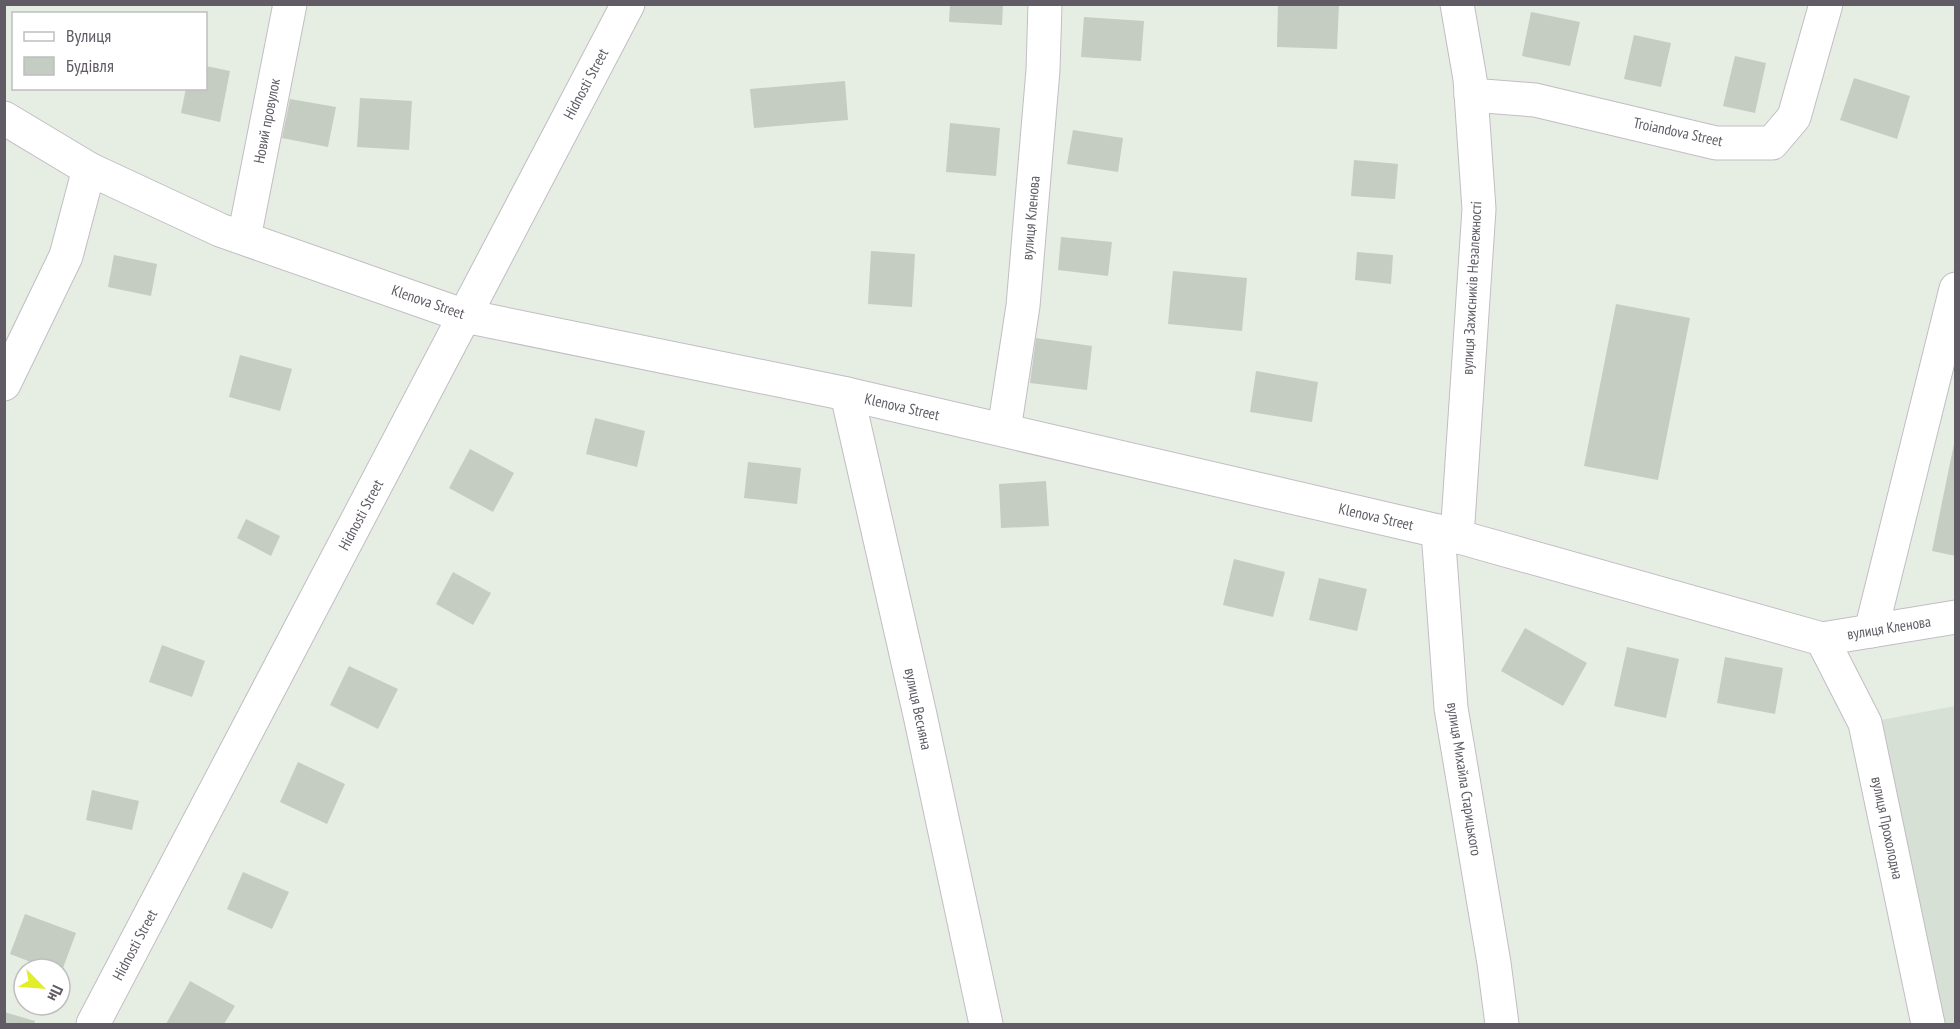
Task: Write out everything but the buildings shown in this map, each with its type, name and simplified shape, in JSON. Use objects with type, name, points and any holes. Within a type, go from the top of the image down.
[{"type":"street","name":"Новий провулок","points":[[244,238],[290,4]]},
{"type":"street","name":"Hidnosti Street","points":[[93,1024],[628,4]]},
{"type":"street","name":"вулиця Кленова","points":[[1004,430],[1023,306],[1042,80],[1045,4]]},
{"type":"street","name":"вулиця Захисників Незалежності","points":[[1448,534],[1479,209],[1470,79],[1457,4]]},
{"type":"street","name":"Troiandova Street","points":[[1471,95],[1535,100],[1716,143],[1772,143],[1794,117],[1826,4]]},
{"type":"street","name":"Klenova Street","points":[[4,118],[89,169],[220,230],[465,316],[847,394],[1448,534],[1822,639]]},
{"type":"street","points":[[4,384],[66,256],[89,169]]},
{"type":"street","points":[[1871,631],[1956,289]]},
{"type":"street","name":"вулиця Весняна","points":[[847,394],[920,715],[986,1024]]},
{"type":"street","name":"вулиця Михайла Старицького","points":[[1448,534],[1451,708],[1494,963],[1502,1024]]},
{"type":"street","name":"вулиця Кленова","points":[[1822,639],[1956,617]]},
{"type":"street","name":"вулиця Прохолодна","points":[[1822,639],[1864,723],[1928,1024]]},
{"type":"shaded area","points":[[1955,706],[1955,1024],[1928,1024],[1865,723]]}]
